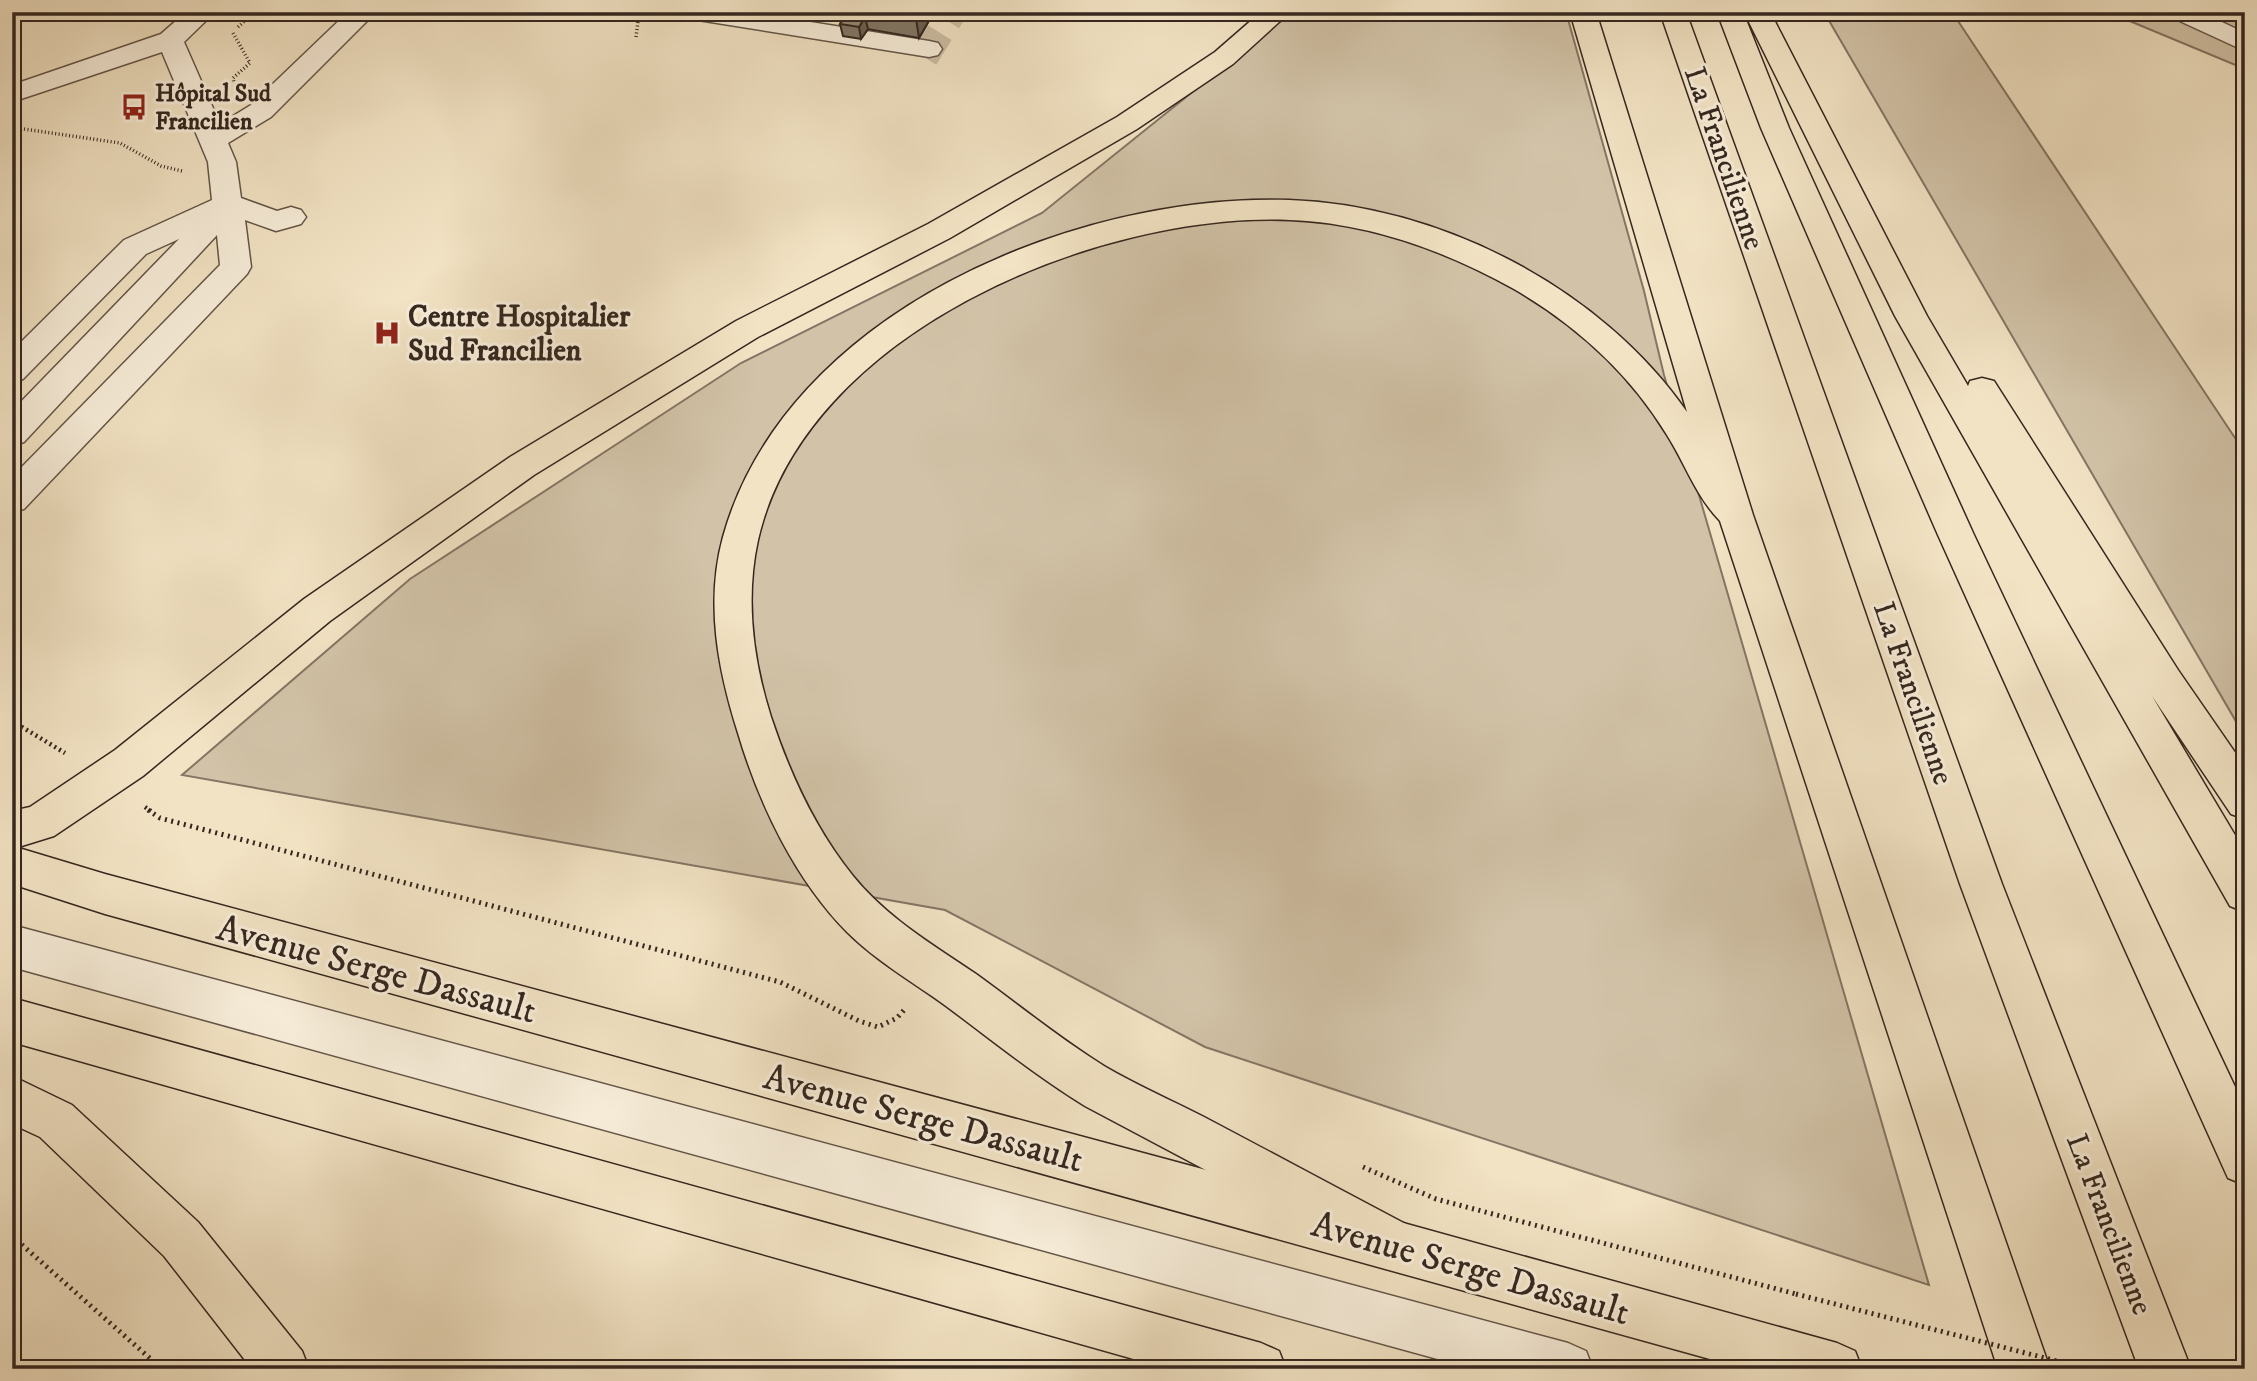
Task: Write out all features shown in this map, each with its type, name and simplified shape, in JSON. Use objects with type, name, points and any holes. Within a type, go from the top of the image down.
[{"type":"main road","points":[[12,830],[40,823],[107,778],[317,610],[522,466],[747,329],[939,231],[1127,123],[1224,58],[1277,12]]},
{"type":"main road","points":[[1583,12],[1735,515],[2024,1369]]},
{"type":"main road","name":"La Francilienne","points":[[1674,12],[1981,884],[2165,1369]]},
{"type":"main road","name":"La Francilienne","points":[[1730,12],[1775,128],[1939,497],[2245,1161]]},
{"type":"main road","points":[[1757,12],[1911,316],[2245,891]]},
{"type":"main road","points":[[1396,1245],[1088,1083],[940,975],[890,943],[848,902],[804,838],[782,799],[755,735],[736,668],[733,585],[746,514],[789,432],[846,366],[879,340],[943,299],[1041,251],[1110,230],[1194,214],[1298,211],[1381,225],[1413,234],[1507,274],[1553,298],[1585,320],[1651,386],[1693,450],[1708,486],[1735,515]]},
{"type":"main road","points":[[1911,316],[1950,338],[2164,682],[2245,801]]},
{"type":"main road","name":"Avenue Serge Dassault","points":[[12,865],[105,894],[1396,1245],[1827,1366]]},
{"type":"main road","points":[[12,1020],[1261,1369]]},
{"type":"main road","points":[[12,1099],[56,1121],[181,1239],[284,1369]]},
{"type":"street","points":[[12,94],[170,40],[202,12]]},
{"type":"street","points":[[218,151],[363,12]]},
{"type":"street","points":[[698,12],[929,49]]},
{"type":"street","points":[[2180,12],[2245,43]]},
{"type":"street","points":[[12,499],[236,267],[229,204],[218,151],[170,40]]},
{"type":"street","points":[[12,433],[229,204]]},
{"type":"street","points":[[12,371],[135,247],[229,204],[276,221],[291,217]]},
{"type":"street","points":[[12,946],[1568,1369]]},
{"type":"path","points":[[254,12],[233,32],[250,63],[233,78],[240,105],[254,115]]},
{"type":"path","points":[[636,37],[638,22],[646,12]]},
{"type":"path","points":[[12,127],[120,143],[161,166],[188,173],[218,151]]},
{"type":"path","points":[[12,720],[107,778],[160,818],[780,982],[859,1021],[878,1027],[897,1018],[940,975]]},
{"type":"path","points":[[1351,1161],[1436,1199],[2088,1369]]},
{"type":"path","points":[[12,1236],[162,1369]]},
{"type":"shaded area","points":[[1292,12],[1566,12],[1644,291],[1664,375],[1929,1285],[1205,1047],[945,910],[182,775],[410,579],[741,363],[1042,213]]},
{"type":"shaded area","points":[[1824,12],[1952,12],[2245,453],[2245,737]]},
{"type":"shaded area","points":[[2108,12],[2245,12],[2245,69]]},
{"type":"building","points":[[848,12],[865,12],[859,27],[840,24]]},
{"type":"tunnel","points":[[924,57],[952,12]]},
{"type":"place","name":"Hôpital Sud Francilien","points":[[134,107]]},
{"type":"place","name":"Centre Hospitalier Sud Francilien","points":[[387,333]]}]
